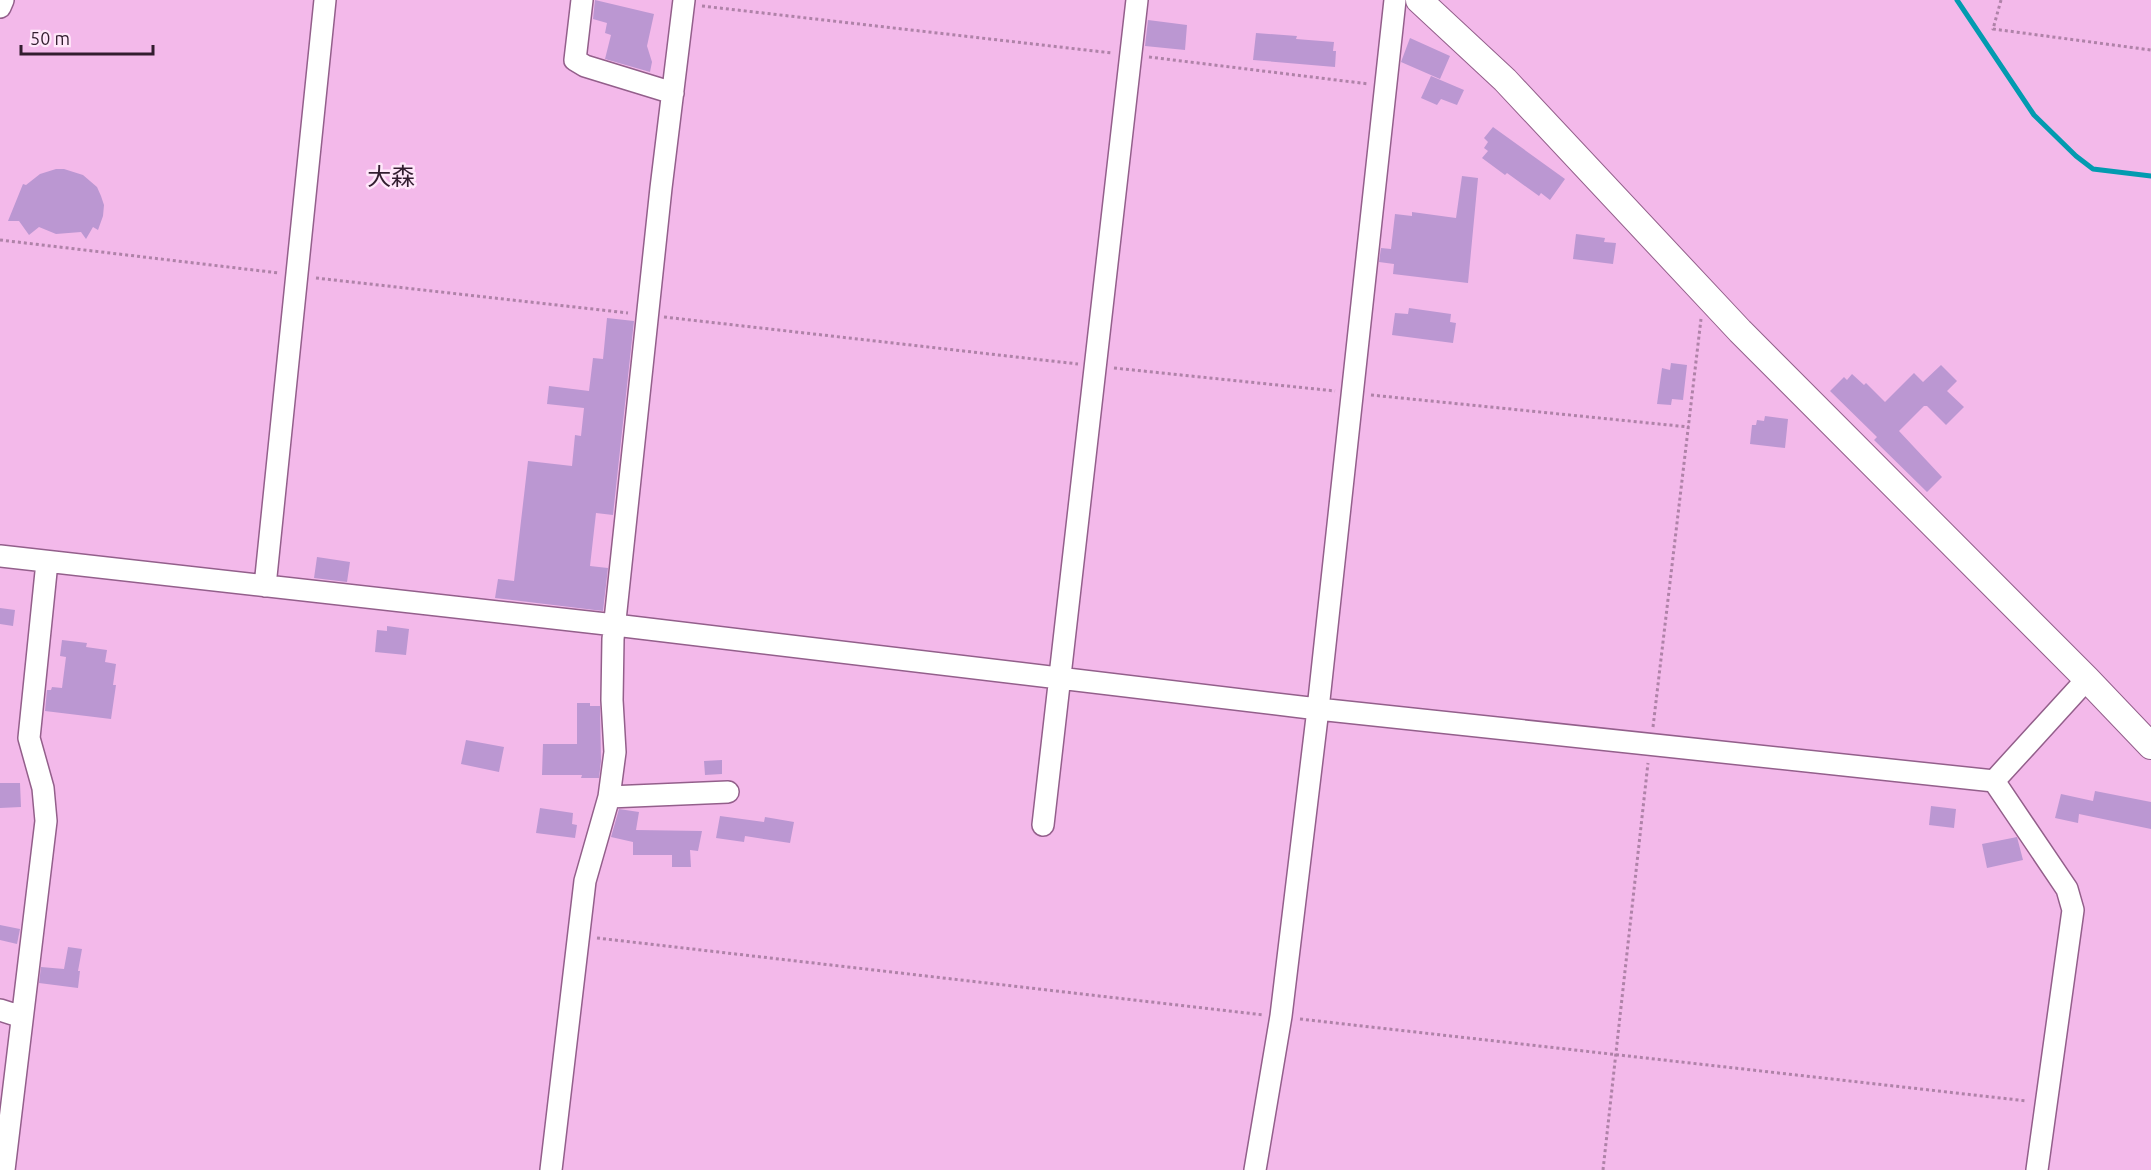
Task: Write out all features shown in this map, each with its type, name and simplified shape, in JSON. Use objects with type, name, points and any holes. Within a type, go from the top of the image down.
[{"type":"street","points":[[0,7],[3,0]]},
{"type":"street","points":[[265,586],[325,0]]},
{"type":"street","points":[[582,0],[574,60],[585,66],[673,93]]},
{"type":"street","points":[[1043,825],[1137,0]]},
{"type":"street","points":[[1255,1170],[1281,1016],[1318,709],[1395,0]]},
{"type":"street","points":[[1419,0],[1505,81],[1740,331],[2151,746]]},
{"type":"street","points":[[551,1170],[585,881],[609,797],[615,752],[612,700],[613,639],[684,2]]},
{"type":"street","points":[[0,556],[615,625],[1318,709],[1994,781],[2067,889],[2073,910],[2037,1170]]},
{"type":"street","points":[[4,1170],[46,820],[43,788],[30,738],[47,562]]},
{"type":"street","points":[[1994,781],[2087,679]]},
{"type":"street","points":[[609,797],[728,792]]},
{"type":"street","points":[[0,1010],[22,1017]]},
{"type":"path","points":[[2001,0],[1992,29],[2151,50]]},
{"type":"path","points":[[684,2],[1385,86]]},
{"type":"path","points":[[0,240],[1095,366],[1689,427]]},
{"type":"path","points":[[579,936],[2046,1104]]},
{"type":"building","points":[[595,0],[654,14],[647,46],[652,62],[650,72],[605,59],[611,35],[605,33],[607,23],[593,19]]},
{"type":"building","points":[[1148,20],[1187,25],[1185,50],[1145,46]]},
{"type":"building","points":[[1256,33],[1334,42],[1335,67],[1253,60]]},
{"type":"building","points":[[1410,38],[1450,56],[1440,79],[1401,62]]},
{"type":"building","points":[[1431,76],[1464,90],[1457,105],[1441,99],[1437,105],[1421,98]]},
{"type":"building","points":[[1493,127],[1565,179],[1550,200],[1541,193],[1539,196],[1507,173],[1505,175],[1482,158],[1488,151],[1484,148],[1488,142],[1484,138]]},
{"type":"building","points":[[56,169],[83,175],[97,187],[101,196],[104,205],[103,216],[98,230],[93,227],[86,239],[81,232],[56,234],[39,227],[29,235],[19,221],[8,221],[23,184],[26,185],[40,174]]},
{"type":"building","points":[[1462,176],[1478,178],[1468,283],[1393,274],[1394,264],[1379,262],[1381,248],[1391,249],[1395,214],[1412,216],[1412,212],[1456,218]]},
{"type":"building","points":[[1576,234],[1605,238],[1604,242],[1616,243],[1613,264],[1573,259]]},
{"type":"building","points":[[1409,308],[1451,314],[1450,322],[1456,323],[1453,343],[1392,335],[1395,313],[1408,314]]},
{"type":"building","points":[[607,318],[634,321],[613,515],[596,513],[590,566],[608,568],[603,611],[495,598],[498,579],[514,581],[528,461],[572,466],[575,435],[581,436],[584,408],[547,404],[549,386],[589,391],[593,358],[603,359]]},
{"type":"building","points":[[1671,363],[1687,365],[1683,400],[1672,399],[1671,405],[1657,404],[1662,368],[1670,370]]},
{"type":"building","points":[[1941,365],[1957,381],[1947,391],[1964,407],[1946,425],[1927,406],[1924,406],[1899,431],[1942,477],[1927,492],[1874,440],[1877,437],[1830,391],[1844,377],[1847,380],[1852,374],[1864,385],[1866,383],[1885,402],[1914,373],[1923,382]]},
{"type":"building","points":[[1765,416],[1788,419],[1785,448],[1750,444],[1752,425],[1756,425],[1757,420],[1764,421]]},
{"type":"building","points":[[317,557],[350,562],[347,582],[314,578]]},
{"type":"building","points":[[0,608],[15,610],[13,626],[0,624]]},
{"type":"building","points":[[387,626],[409,629],[406,655],[375,652],[377,630],[387,631]]},
{"type":"building","points":[[62,640],[87,643],[86,647],[107,650],[105,662],[116,664],[113,685],[116,685],[111,719],[45,711],[47,690],[51,690],[52,687],[62,688],[66,657],[60,656]]},
{"type":"building","points":[[577,703],[600,706],[599,778],[581,778],[582,775],[542,775],[543,744],[577,744]]},
{"type":"building","points":[[466,740],[504,747],[499,772],[461,764]]},
{"type":"building","points":[[722,760],[722,774],[705,775],[704,761]]},
{"type":"building","points":[[0,783],[20,783],[21,807],[0,808]]},
{"type":"building","points":[[2095,791],[2151,802],[2151,829],[2079,814],[2078,823],[2055,818],[2061,794],[2093,801]]},
{"type":"building","points":[[1931,806],[1956,809],[1954,828],[1929,825]]},
{"type":"building","points":[[540,808],[573,813],[572,824],[577,825],[575,838],[536,833]]},
{"type":"building","points":[[619,809],[639,812],[636,830],[702,831],[698,851],[690,850],[691,867],[672,867],[672,855],[633,855],[633,842],[611,837]]},
{"type":"building","points":[[720,816],[764,822],[765,817],[794,822],[790,843],[745,836],[744,842],[716,838]]},
{"type":"building","points":[[2017,837],[2023,860],[1987,868],[1982,844]]},
{"type":"building","points":[[0,925],[20,929],[17,944],[0,940]]},
{"type":"building","points":[[68,947],[82,949],[78,988],[39,983],[41,967],[64,969]]},
{"type":"waterway","points":[[1957,0],[2034,115],[2076,156],[2093,169],[2151,176]]},
{"type":"district","name":"大森","points":[[391,177]]}]
